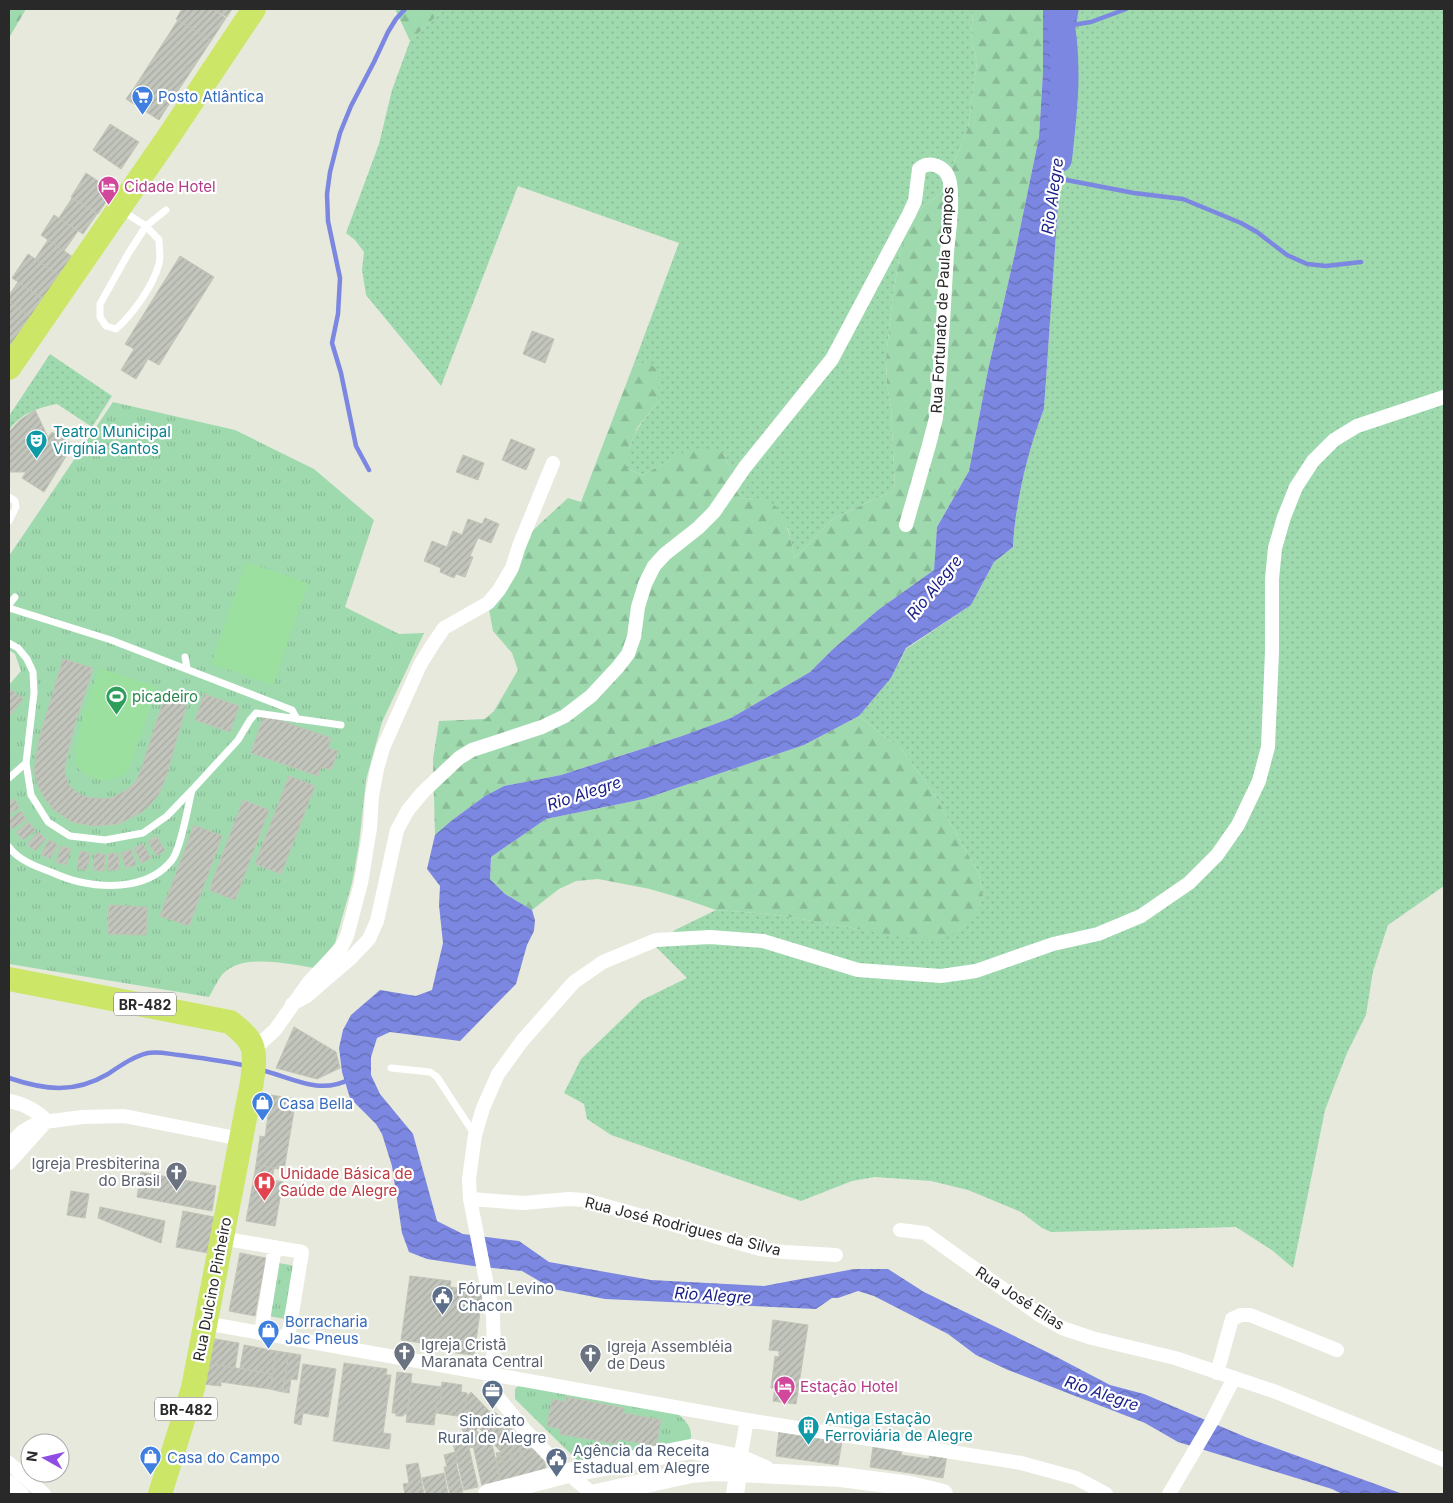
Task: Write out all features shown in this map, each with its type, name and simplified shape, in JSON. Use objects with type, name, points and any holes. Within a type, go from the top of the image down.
[{"type":"highway","points":[[9,368],[254,9]]},
{"type":"highway","name":"BR-482","points":[[9,979],[230,1022],[244,1032],[254,1065]]},
{"type":"highway","name":"Rua Dulcino Pinheiro","points":[[160,1494],[193,1388],[254,1065]]},
{"type":"main road","points":[[488,1494],[526,1489],[568,1473],[692,1449],[739,1466],[774,1474],[841,1477],[910,1486],[943,1494]]},
{"type":"main road","points":[[594,1494],[691,1473],[739,1466]]},
{"type":"street","name":"Rua Fortunato de Paula Campos","points":[[254,1065],[292,1004],[307,996],[324,982],[369,939],[377,921],[397,830],[408,810],[423,792],[459,758],[472,750],[542,727],[565,716],[591,696],[618,668],[628,654],[634,637],[638,607],[645,584],[654,566],[665,554],[698,528],[714,512],[745,467],[832,358],[912,208],[915,201],[920,169],[925,164],[928,164],[941,167],[950,179],[949,227],[936,418],[930,445],[906,525]]},
{"type":"street","points":[[594,1494],[561,1468],[510,1412],[491,1386],[493,1316],[470,1199],[469,1178],[475,1135],[484,1108],[498,1074],[522,1041],[574,982],[604,962],[656,940],[710,937],[763,941],[858,970],[941,976],[976,971],[1053,944],[1098,934],[1141,916],[1189,883],[1217,855],[1238,825],[1260,781],[1268,747],[1272,652],[1272,579],[1275,548],[1296,487],[1313,461],[1334,440],[1357,426],[1444,397]]},
{"type":"street","points":[[292,1004],[309,982],[341,948],[347,936],[361,884],[376,769],[383,748],[420,665],[444,628],[488,603],[499,590],[512,568],[553,463]]},
{"type":"street","points":[[9,1101],[36,1111],[48,1121]]},
{"type":"street","points":[[9,1145],[23,1130],[30,1126],[48,1121],[82,1117],[124,1116],[241,1139]]},
{"type":"street","points":[[9,1163],[48,1121]]},
{"type":"street","name":"Rua José Rodrigues da Silva","points":[[470,1199],[523,1203],[569,1199],[585,1200],[760,1249],[836,1255]]},
{"type":"street","name":"Rua José Elias","points":[[900,1230],[926,1234],[1041,1316],[1062,1328],[1092,1338],[1175,1358],[1217,1372],[1319,1409],[1444,1460]]},
{"type":"street","points":[[221,1238],[302,1252],[288,1338]]},
{"type":"street","points":[[261,1333],[275,1247]]},
{"type":"street","points":[[1217,1372],[1232,1319],[1241,1315],[1257,1317],[1337,1350]]},
{"type":"street","points":[[205,1323],[747,1420],[1021,1463],[1076,1478],[1106,1494]]},
{"type":"street","points":[[1169,1494],[1212,1421],[1234,1378]]},
{"type":"street","points":[[736,1494],[747,1420]]},
{"type":"street","points":[[9,1463],[44,1494]]},
{"type":"street","points":[[9,1482],[22,1494]]},
{"type":"lane","points":[[119,208],[146,226],[159,240],[160,263],[145,294],[127,320],[116,329],[106,326],[100,316],[100,304],[146,226],[166,210]]},
{"type":"lane","points":[[9,497],[15,501],[16,507],[9,521]]},
{"type":"lane","points":[[15,597],[9,607],[111,640],[187,668],[292,710],[297,719]]},
{"type":"lane","points":[[9,643],[18,648],[27,659],[33,672],[34,693],[26,763],[31,795],[48,822],[70,836],[104,840],[143,833],[167,816],[238,740],[250,720],[256,714],[341,725]]},
{"type":"lane","points":[[185,656],[187,668]]},
{"type":"lane","points":[[9,778],[26,763]]},
{"type":"lane","points":[[9,847],[35,866],[80,882],[112,886],[137,883],[160,874],[173,858],[181,835],[192,789]]},
{"type":"lane","points":[[390,1068],[430,1072],[437,1077],[475,1135]]},
{"type":"green space","points":[[9,9],[26,9],[9,38]]},
{"type":"green space","points":[[395,9],[444,9],[410,41]]},
{"type":"green space","points":[[444,9],[973,9],[971,41],[977,62],[968,128],[941,193],[920,209],[900,252],[886,359],[887,385],[891,407],[895,490],[834,518],[795,558],[788,528],[760,498],[743,499],[724,454],[689,450],[643,475],[627,469],[629,449],[635,433],[658,402],[647,362],[633,366],[679,243],[518,186],[441,386],[366,295],[362,270],[364,252],[355,240],[346,233],[379,144],[392,90],[410,41]]},
{"type":"green space","points":[[973,9],[1043,9],[1043,72],[1039,137],[988,370],[969,471],[937,527],[934,570],[878,610],[810,672],[731,718],[561,775],[504,786],[485,796],[435,835],[433,759],[439,721],[485,719],[494,711],[518,670],[512,653],[493,631],[489,609],[517,545],[568,498],[581,502],[633,366],[647,362],[658,370],[658,402],[637,428],[630,445],[627,469],[643,475],[688,450],[710,450],[724,454],[743,499],[759,498],[768,501],[780,513],[788,531],[795,558],[834,518],[895,490],[891,407],[887,385],[886,359],[900,252],[913,220],[920,209],[941,193],[968,128],[977,62],[971,41]]},
{"type":"green space","points":[[1079,9],[1444,9],[1444,886],[1388,925],[1373,971],[1366,1015],[1347,1053],[1325,1110],[1293,1268],[1273,1251],[1236,1227],[1051,1232],[1042,1228],[1021,1212],[968,1190],[931,1181],[875,1177],[852,1181],[801,1201],[611,1135],[587,1119],[584,1104],[564,1093],[581,1059],[642,1000],[687,978],[656,947],[675,930],[716,910],[772,914],[864,930],[958,931],[973,918],[983,896],[979,874],[934,794],[903,751],[859,716],[891,678],[906,649],[971,605],[994,562],[1013,547],[1016,513],[1023,477],[1044,409],[1063,132],[1061,103]]},
{"type":"green space","points":[[50,354],[112,396],[92,427],[57,404],[30,412],[19,419],[9,430],[9,416]]},
{"type":"green space","points":[[113,402],[235,430],[314,469],[374,520],[345,607],[399,634],[424,633],[382,722],[366,780],[359,844],[352,883],[335,943],[315,968],[269,962],[245,963],[235,966],[221,976],[209,997],[9,964],[9,685],[21,671],[15,654],[9,650],[9,556]]},
{"type":"green space","points":[[246,562],[308,583],[273,685],[211,664]]},
{"type":"green space","name":"picadeiro","points":[[99,668],[157,687],[129,770],[108,780],[83,773],[78,768],[76,760],[79,734]]},
{"type":"green space","points":[[859,716],[903,751],[934,794],[979,874],[983,896],[973,919],[958,931],[939,939],[920,940],[772,914],[716,910],[650,889],[598,879],[576,881],[559,889],[532,910],[505,894],[490,879],[491,857],[546,819],[644,799],[804,745]]},
{"type":"green space","points":[[279,1263],[295,1266],[285,1319],[269,1316]]},
{"type":"green space","points":[[519,1385],[678,1414],[688,1424],[691,1438],[689,1442],[582,1465],[515,1399],[515,1389]]},
{"type":"water","points":[[1043,9],[1079,9],[1061,103],[1063,132],[1044,409],[1023,477],[1016,513],[1013,547],[994,562],[971,605],[906,648],[891,678],[859,716],[804,745],[644,799],[546,819],[491,857],[490,879],[505,894],[532,910],[535,920],[534,931],[527,945],[516,984],[460,1041],[390,1032],[377,1038],[371,1057],[371,1075],[380,1094],[413,1134],[437,1221],[463,1234],[519,1241],[549,1262],[651,1280],[764,1286],[854,1269],[888,1269],[924,1292],[1110,1385],[1144,1394],[1248,1438],[1403,1494],[1342,1494],[1332,1489],[1178,1442],[1145,1423],[1008,1370],[976,1355],[948,1334],[874,1296],[858,1291],[838,1298],[832,1298],[816,1309],[605,1299],[553,1289],[522,1271],[427,1259],[409,1252],[402,1233],[392,1166],[382,1134],[376,1124],[350,1098],[342,1072],[339,1048],[343,1030],[351,1015],[380,990],[416,996],[432,990],[443,943],[439,905],[440,886],[427,869],[435,835],[451,821],[485,796],[504,786],[561,775],[731,718],[810,672],[878,610],[934,570],[937,527],[969,471],[988,370],[1039,137],[1043,72]]},
{"type":"building","points":[[182,9],[212,9],[226,18],[211,41],[176,19]]},
{"type":"building","points":[[213,9],[232,9],[227,17]]},
{"type":"building","points":[[178,20],[211,41],[166,109],[134,88]]},
{"type":"building","points":[[134,88],[166,109],[159,120],[126,99]]},
{"type":"building","points":[[110,124],[139,142],[121,169],[93,150]]},
{"type":"building","points":[[86,173],[113,191],[98,214],[71,197]]},
{"type":"building","points":[[72,198],[97,214],[83,234],[59,218]]},
{"type":"building","points":[[54,215],[78,231],[64,251],[41,235]]},
{"type":"building","points":[[48,240],[73,257],[60,276],[35,259]]},
{"type":"building","points":[[28,254],[60,276],[44,299],[12,278]]},
{"type":"building","points":[[180,256],[214,277],[159,365],[148,359],[136,379],[121,370],[134,349],[125,344]]},
{"type":"building","points":[[18,282],[44,300],[32,318],[9,302],[9,295]]},
{"type":"building","points":[[9,302],[32,318],[9,352]]},
{"type":"building","points":[[532,331],[554,339],[545,363],[523,354]]},
{"type":"building","name":"Teatro Municipal Virgínia Santos","points":[[35,410],[48,437],[52,432],[73,445],[44,492],[22,478],[26,472],[9,472],[9,432],[20,420]]},
{"type":"building","points":[[511,439],[535,449],[526,470],[502,460]]},
{"type":"building","points":[[463,455],[484,463],[478,480],[456,472]]},
{"type":"building","points":[[485,518],[499,524],[491,543],[478,538],[470,556],[473,557],[465,577],[456,574],[454,578],[440,572],[441,568],[424,561],[432,541],[447,547],[453,531],[462,535],[468,519],[482,524]]},
{"type":"building","points":[[63,659],[93,668],[75,724],[65,765],[65,774],[69,785],[77,793],[86,797],[112,798],[128,789],[136,781],[141,770],[167,689],[189,696],[166,777],[159,794],[142,812],[119,824],[93,826],[72,822],[54,810],[38,786],[34,771],[39,739]]},
{"type":"building","points":[[9,690],[23,699],[9,717]]},
{"type":"building","points":[[204,694],[239,706],[230,732],[195,720]]},
{"type":"building","points":[[264,715],[331,738],[328,748],[338,751],[331,770],[321,767],[318,776],[251,753]]},
{"type":"building","points":[[289,776],[315,786],[281,874],[255,864]]},
{"type":"building","points":[[15,799],[19,808],[9,814],[9,802]]},
{"type":"building","points":[[243,800],[269,810],[235,900],[209,890]]},
{"type":"building","points":[[21,811],[26,820],[12,829],[9,819]]},
{"type":"building","points":[[28,822],[36,830],[23,840],[16,832]]},
{"type":"building","points":[[194,825],[222,836],[189,926],[160,916]]},
{"type":"building","points":[[38,832],[46,839],[35,851],[27,844]]},
{"type":"building","points":[[156,836],[165,850],[157,856],[148,842]]},
{"type":"building","points":[[49,840],[58,845],[50,859],[41,854]]},
{"type":"building","points":[[143,844],[151,858],[141,863],[134,848]]},
{"type":"building","points":[[61,846],[71,849],[66,865],[56,862]]},
{"type":"building","points":[[131,849],[136,865],[126,868],[121,853]]},
{"type":"building","points":[[80,851],[90,853],[87,870],[77,868]]},
{"type":"building","points":[[95,853],[105,854],[104,871],[93,870]]},
{"type":"building","points":[[118,853],[119,870],[108,870],[108,854]]},
{"type":"building","points":[[109,905],[147,907],[146,935],[108,934]]},
{"type":"building","points":[[294,1027],[336,1052],[340,1068],[317,1079],[276,1068]]},
{"type":"building","points":[[271,1095],[296,1099],[284,1170],[256,1165],[260,1136],[265,1137]]},
{"type":"building","name":"Unidade Básica de Saúde de Alegre","points":[[256,1165],[274,1168],[272,1180],[283,1182],[275,1226],[246,1221]]},
{"type":"building","name":"Igreja Presbiterina do Brasil","points":[[141,1172],[216,1186],[212,1211],[137,1197]]},
{"type":"building","points":[[71,1191],[89,1194],[85,1218],[67,1215]]},
{"type":"building","points":[[100,1207],[165,1221],[161,1243],[98,1218]]},
{"type":"building","points":[[183,1211],[214,1217],[208,1253],[176,1247]]},
{"type":"building","points":[[240,1253],[266,1258],[255,1316],[229,1311]]},
{"type":"building","name":"Fórum Levino Chacon","points":[[410,1276],[451,1281],[450,1287],[483,1291],[474,1355],[455,1353],[456,1348],[401,1340]]},
{"type":"building","points":[[773,1320],[808,1325],[796,1404],[773,1401],[775,1388],[771,1388],[775,1356],[779,1357],[779,1351],[769,1350]]},
{"type":"building","points":[[209,1338],[239,1343],[235,1368],[205,1363]]},
{"type":"building","points":[[244,1345],[276,1351],[273,1374],[240,1368]]},
{"type":"building","points":[[276,1351],[289,1353],[282,1392],[270,1389]]},
{"type":"building","points":[[289,1353],[301,1355],[297,1380],[291,1379],[289,1393],[283,1392]]},
{"type":"building","points":[[205,1363],[273,1374],[270,1389],[221,1382],[221,1386],[202,1384]]},
{"type":"building","points":[[344,1363],[387,1369],[386,1375],[391,1375],[383,1433],[391,1434],[389,1449],[333,1441]]},
{"type":"building","points":[[303,1364],[336,1369],[328,1417],[303,1413],[301,1425],[294,1423]]},
{"type":"building","points":[[397,1372],[412,1374],[407,1414],[403,1416],[396,1416],[396,1413],[392,1413]]},
{"type":"building","points":[[442,1382],[462,1385],[461,1392],[467,1393],[464,1417],[436,1413],[437,1401],[440,1402]]},
{"type":"building","points":[[411,1383],[442,1387],[440,1402],[437,1401],[434,1425],[406,1422]]},
{"type":"building","points":[[471,1392],[492,1414],[476,1430],[487,1443],[470,1448],[461,1426],[466,1424],[453,1409]]},
{"type":"building","points":[[566,1397],[624,1408],[623,1413],[661,1420],[656,1446],[618,1439],[617,1444],[560,1434],[560,1429],[547,1426],[552,1399],[565,1402]]},
{"type":"building","points":[[495,1412],[536,1454],[499,1463],[496,1453],[501,1452],[479,1428]]},
{"type":"building","name":"Antiga Estação Ferroviária de Alegre","points":[[779,1431],[843,1436],[838,1465],[776,1456]]},
{"type":"building","points":[[490,1436],[501,1482],[482,1486],[472,1441]]},
{"type":"building","points":[[467,1439],[478,1487],[464,1490],[453,1443]]},
{"type":"building","points":[[873,1447],[902,1451],[901,1455],[929,1459],[930,1452],[947,1455],[943,1478],[870,1467]]},
{"type":"building","points":[[535,1448],[543,1456],[547,1472],[501,1483],[496,1458]]},
{"type":"building","points":[[455,1452],[463,1492],[450,1494],[444,1467],[447,1467],[444,1455]]},
{"type":"building","points":[[418,1463],[424,1494],[405,1494],[403,1484],[409,1483],[406,1465]]},
{"type":"building","points":[[444,1473],[448,1494],[426,1494],[422,1478]]},
{"type":"waterway","points":[[369,470],[356,446],[341,373],[332,343],[338,314],[340,278],[328,221],[327,194],[330,172],[340,133],[351,106],[388,32],[405,9]]},
{"type":"waterway","name":"Rio Alegre","points":[[1058,9],[1063,47],[1064,102],[1058,159]]},
{"type":"waterway","points":[[1072,25],[1091,22],[1126,9]]},
{"type":"waterway","points":[[1056,178],[1134,193],[1183,199],[1241,223],[1257,232],[1287,255],[1307,264],[1326,266],[1361,262]]},
{"type":"waterway","points":[[9,1078],[47,1087],[59,1088],[83,1085],[108,1074],[132,1059],[152,1052],[204,1058],[247,1066]]},
{"type":"waterway","points":[[261,1070],[305,1084],[327,1086],[339,1084],[350,1079]]},
{"type":"place","name":"Posto Atlântica","points":[[142,115]]},
{"type":"place","name":"Cidade Hotel","points":[[108,205]]},
{"type":"place","name":"Teatro Municipal Virgínia Santos","points":[[37,459]]},
{"type":"place","name":"picadeiro","points":[[116,715]]},
{"type":"place","name":"Casa Bella","points":[[263,1122]]},
{"type":"place","name":"Igreja Presbiterina do Brasil","points":[[176,1191]]},
{"type":"place","name":"Unidade Básica de Saúde de Alegre","points":[[264,1201]]},
{"type":"place","name":"Fórum Levino Chacon","points":[[442,1316]]},
{"type":"place","name":"Borracharia Jac Pneus","points":[[269,1349]]},
{"type":"place","name":"Igreja Cristã Maranata Central","points":[[405,1372]]},
{"type":"place","name":"Igreja Assembléia de Deus","points":[[591,1374]]},
{"type":"place","name":"Estação Hotel","points":[[784,1405]]},
{"type":"place","name":"Sindicato Rural de Alegre","points":[[492,1410]]},
{"type":"place","name":"Antiga Estação Ferroviária de Alegre","points":[[809,1446]]},
{"type":"place","name":"Casa do Campo","points":[[151,1476]]},
{"type":"place","name":"Agência da Receita Estadual em Alegre","points":[[557,1478]]}]
